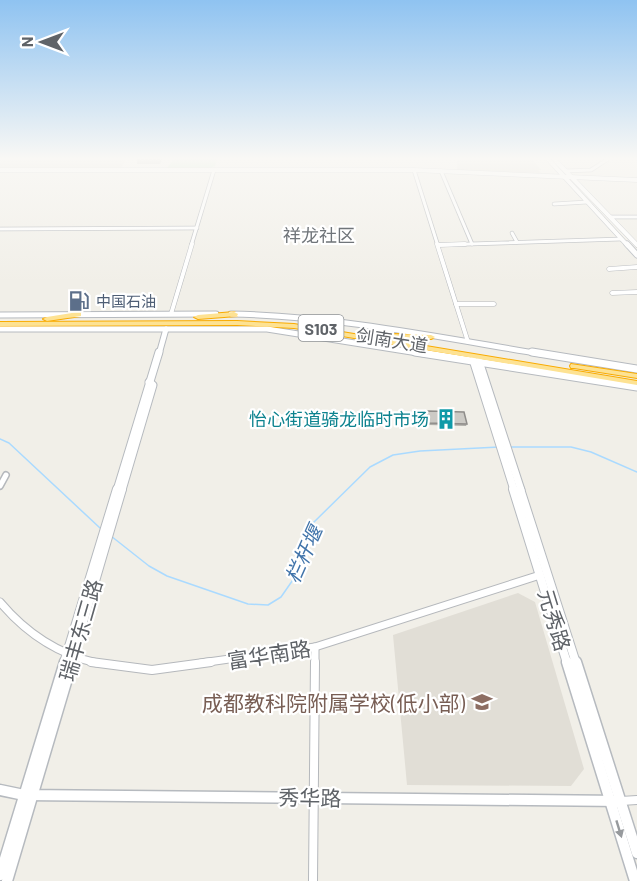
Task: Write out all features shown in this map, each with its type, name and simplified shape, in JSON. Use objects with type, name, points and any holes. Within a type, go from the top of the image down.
[{"type":"highway","points":[[43,320],[78,314]]},
{"type":"highway","points":[[163,319],[234,314]]},
{"type":"highway","name":"剑南大道","points":[[0,326],[43,320],[285,320],[637,376]]},
{"type":"highway","name":"剑南大道","points":[[0,326],[270,324],[319,328],[508,359],[637,385]]},
{"type":"highway","points":[[387,336],[431,337]]},
{"type":"highway","points":[[508,359],[546,372]]},
{"type":"main road","points":[[593,200],[637,245]]},
{"type":"main road","points":[[587,202],[637,255]]},
{"type":"main road","points":[[0,315],[234,314],[324,319],[637,369]]},
{"type":"main road","points":[[0,326],[267,328],[637,385]]},
{"type":"main road","name":"瑞丰东三路","points":[[0,875],[28,795],[108,525],[153,386],[149,382],[166,329]]},
{"type":"main road","name":"元秀路","points":[[476,360],[616,802],[635,881]]},
{"type":"main road","name":"秀华路","points":[[0,790],[28,795],[616,802]]},
{"type":"main road","name":"瑞丰东三路","points":[[7,881],[28,795]]},
{"type":"main road","name":"元秀路","points":[[616,802],[637,853]]},
{"type":"street","points":[[171,314],[205,200]]},
{"type":"street","points":[[424,200],[468,342]]},
{"type":"street","points":[[453,200],[472,244]]},
{"type":"street","points":[[554,204],[587,202]]},
{"type":"street","points":[[610,217],[637,217]]},
{"type":"street","points":[[0,229],[197,228]]},
{"type":"street","points":[[513,233],[517,242]]},
{"type":"street","points":[[438,245],[621,238]]},
{"type":"street","points":[[609,270],[637,267]]},
{"type":"street","points":[[612,293],[637,292]]},
{"type":"street","points":[[456,304],[494,304]]},
{"type":"street","points":[[0,486],[6,475]]},
{"type":"street","name":"富华南路","points":[[0,602],[24,629],[70,656],[126,670],[152,670],[315,647],[544,575]]},
{"type":"street","points":[[313,881],[315,647]]},
{"type":"street","points":[[616,802],[637,800]]},
{"type":"shaded area","name":"成都教科院附属学校(低小部)","points":[[518,593],[535,602],[584,769],[571,786],[407,785],[393,635]]},
{"type":"building","name":"怡心街道骑龙临时市场","points":[[427,411],[464,412],[467,424],[428,423]]},
{"type":"waterway","name":"栏杆堰","points":[[0,439],[9,443],[100,528]]},
{"type":"waterway","name":"栏杆堰","points":[[111,536],[149,566],[167,576],[248,604],[268,605],[281,597],[297,574],[313,523],[370,467],[393,455],[420,451],[499,447]]},
{"type":"waterway","name":"栏杆堰","points":[[510,447],[571,447],[591,452],[637,472]]},
{"type":"place","name":"中国石油","points":[[79,301]]},
{"type":"place","name":"怡心街道骑龙临时市场","points":[[446,419]]},
{"type":"place","name":"成都教科院附属学校(低小部)","points":[[482,702]]},
{"type":"district","name":"祥龙社区","points":[[319,235]]}]
